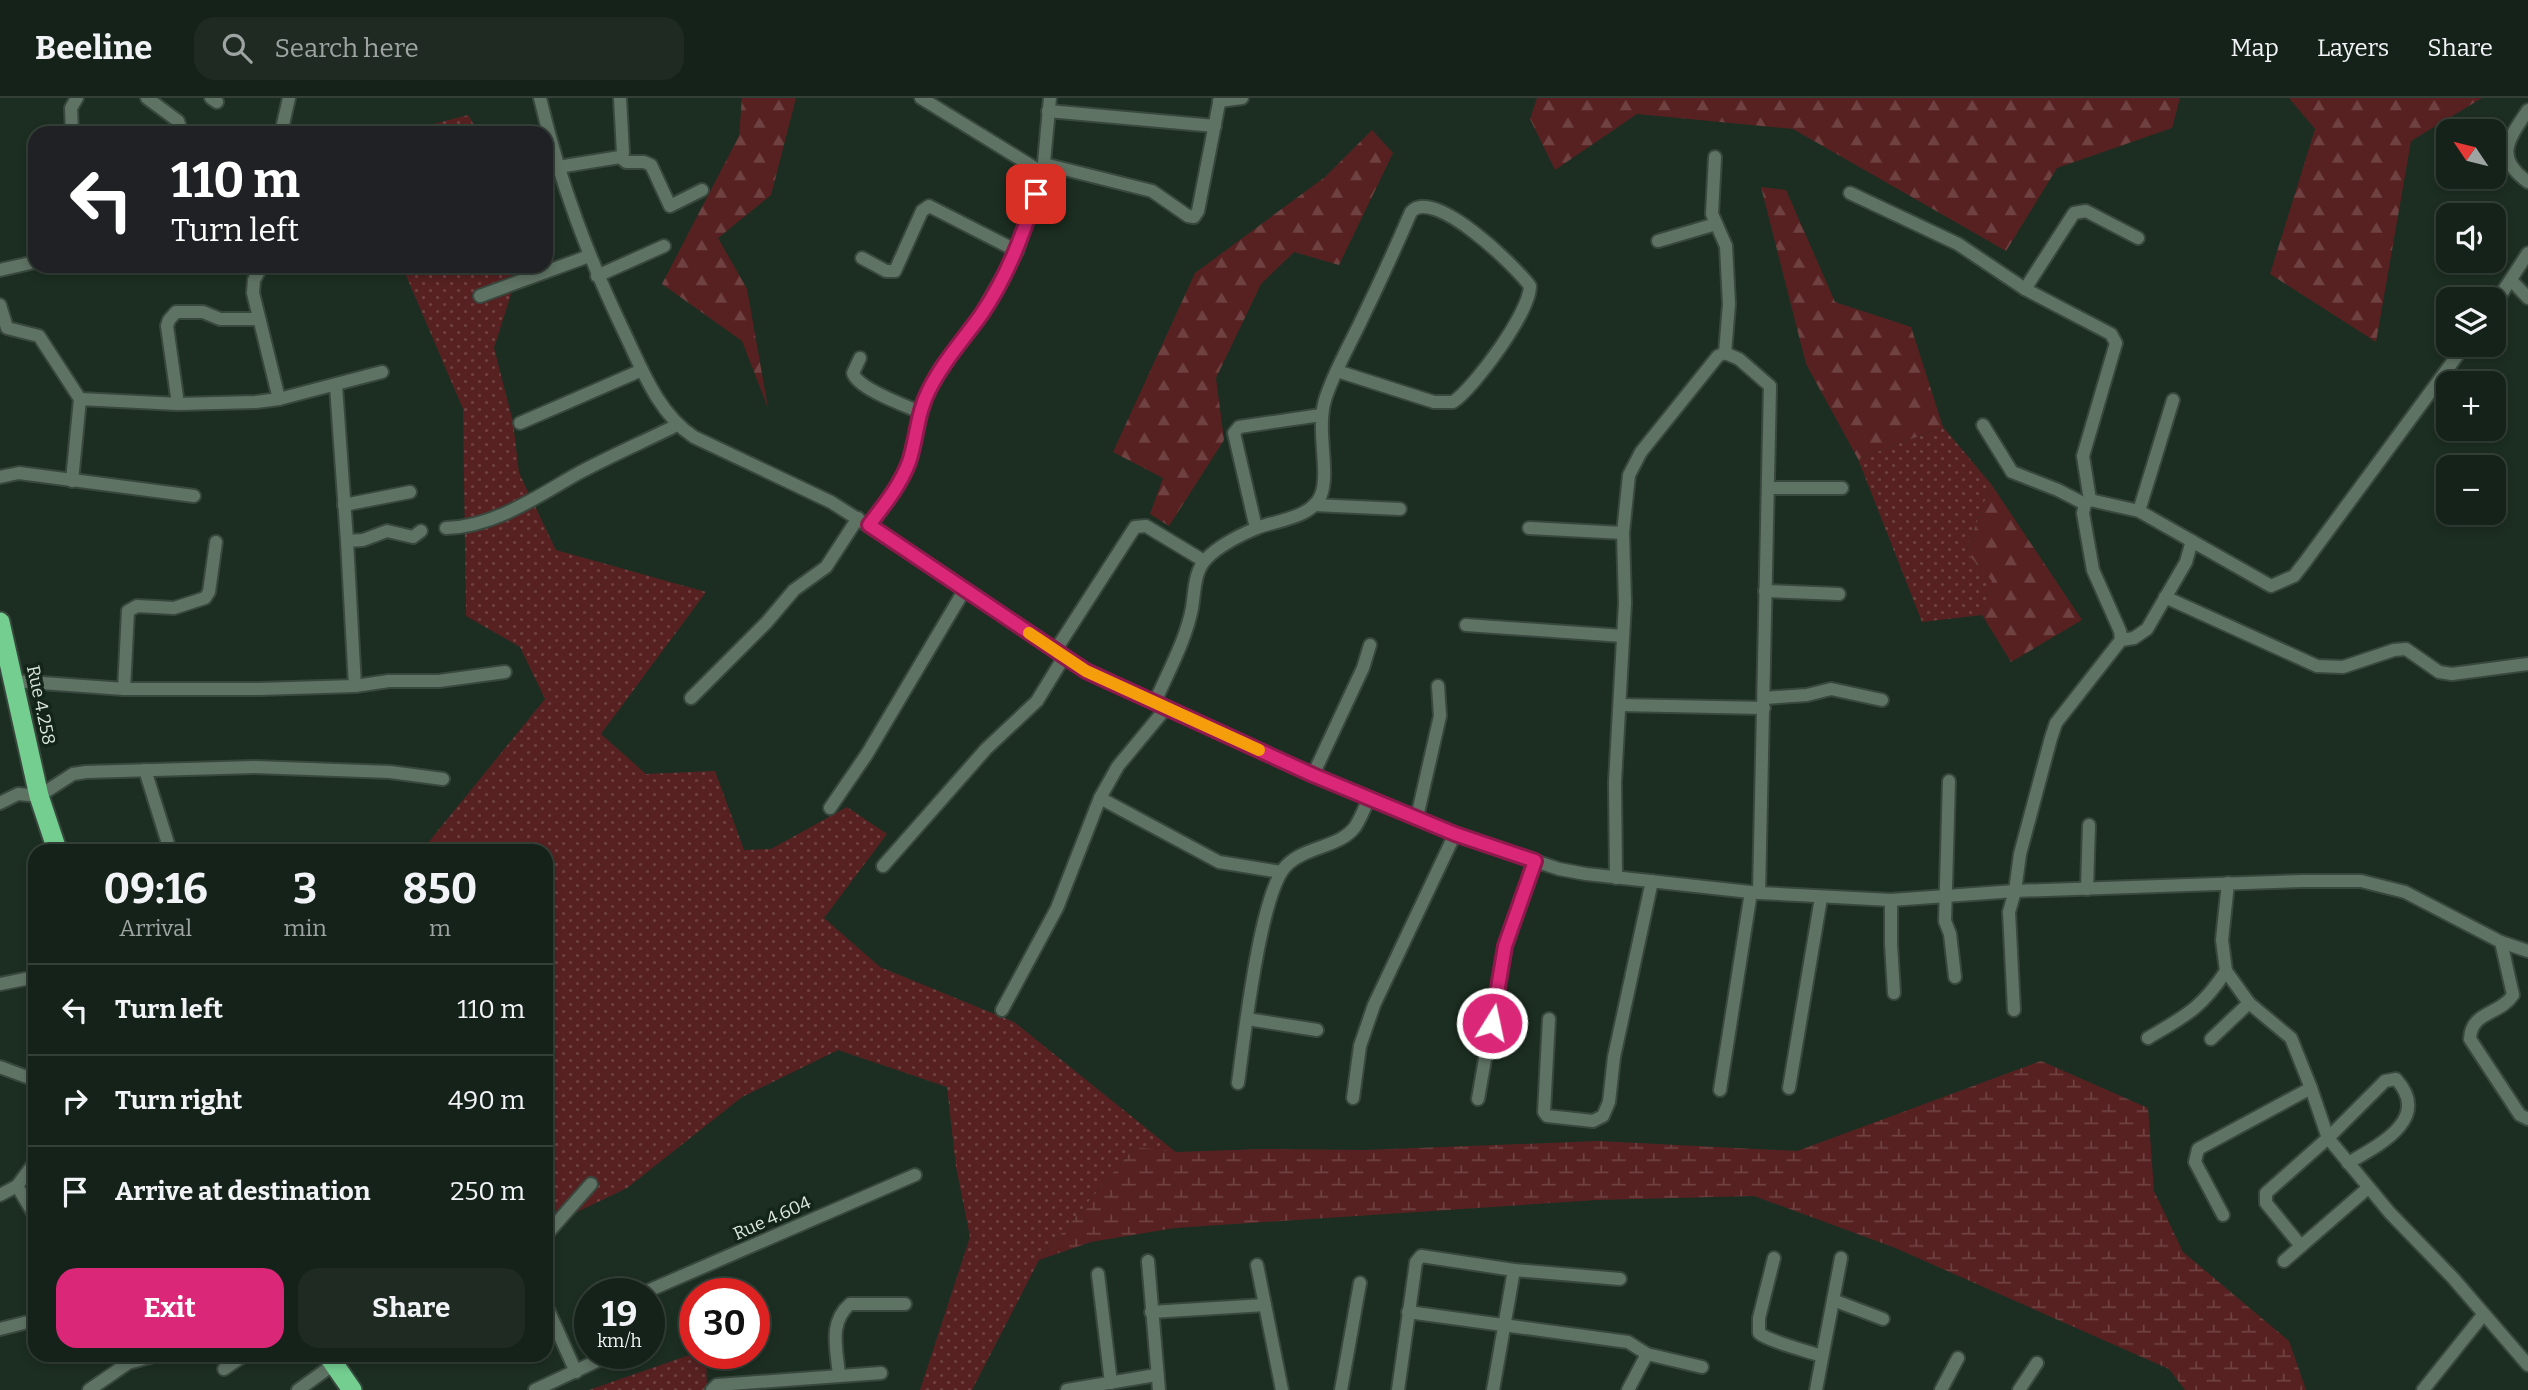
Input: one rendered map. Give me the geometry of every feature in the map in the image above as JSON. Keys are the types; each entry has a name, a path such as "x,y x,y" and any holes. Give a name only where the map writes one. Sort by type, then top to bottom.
{"highway":[{"name":"Rue 4.258","path":"0,622 39,796 55,844"},
{"path":"333,1362 352,1390"}],"street":[{"path":"72,126 71,108 77,98"},
{"path":"147,98 178,121 180,126"},
{"path":"283,126 289,98"},
{"path":"540,98 547,126"},
{"path":"558,167 620,156 624,151 620,98"},
{"path":"921,98 1043,168 1152,191 1188,216 1194,217 1198,211 1220,99 1242,98"},
{"path":"691,698 766,623 794,590 823,570 902,479 910,459 920,412 941,367 980,317 1017,250 1043,168 1049,104 1215,126"},
{"path":"2528,110 2512,134 2508,145 2508,160 2514,172 2528,182"},
{"path":"553,148 597,276 642,370 666,412 677,425 694,437 804,488 863,522 1086,671 1313,775 1455,834 1535,861 1586,874 1821,898 1891,900 2015,891 2340,880 2382,884 2427,902 2501,942 2528,951"},
{"path":"620,156 626,162 644,162 651,165 670,206 702,190"},
{"path":"1715,157 1712,214 1726,246 1729,304 1725,353"},
{"path":"1850,193 1958,244 2025,289 2111,334 2116,343 2083,456 2087,502 2083,513 2093,570 2120,631 2121,640"},
{"path":"863,258 886,271 895,271 922,211 929,206 1017,250"},
{"path":"1002,1010 1057,908 1100,798 1118,765 1161,704 1185,631 1195,583 1204,561 1236,538 1256,528 1307,511 1321,495 1321,415 1326,396 1411,212 1417,206 1434,208 1464,224 1530,286 1528,298 1506,339 1475,383 1453,402 1434,402 1338,371"},
{"path":"2025,289 2074,213 2086,211 2138,238"},
{"path":"1658,241 1716,224"},
{"path":"597,276 664,246"},
{"path":"2506,289 2528,253"},
{"path":"553,269 589,256"},
{"path":"0,270 28,264"},
{"path":"258,273 254,280 253,293 279,399"},
{"path":"480,296 543,273"},
{"path":"2512,281 2528,298"},
{"path":"0,305 7,328 39,336 80,399 72,481"},
{"path":"178,404 167,326 172,314 203,312 220,319 258,319"},
{"path":"1616,877 1615,782 1627,486 1634,464 1718,356 1725,353 1739,359 1770,386 1764,703 1755,893 1720,1090"},
{"path":"1983,425 2012,472 2087,502 2139,511 2271,586 2294,576 2456,357"},
{"path":"860,358 853,373 855,379 920,412"},
{"path":"520,423 642,370"},
{"path":"80,399 178,404 279,399 382,372"},
{"path":"336,386 348,541 355,686"},
{"path":"2139,511 2173,400"},
{"path":"1256,528 1234,433 1238,427 1321,415"},
{"path":"446,528 471,525 525,504 576,475 677,425"},
{"path":"0,477 19,473 194,496"},
{"path":"1768,488 1842,488"},
{"path":"344,505 410,492"},
{"path":"1314,505 1400,509"},
{"path":"883,866 986,749 1037,701 1060,654 1135,527 1146,526 1204,561"},
{"path":"1529,528 1623,533"},
{"path":"348,541 363,540 387,531 413,537 421,531"},
{"path":"2014,1010 2009,912 2020,854 2056,723 2121,640 2134,638 2147,629 2186,562 2192,541"},
{"path":"124,689 128,611 137,606 174,608 208,596 216,542"},
{"path":"830,808 867,754 965,589"},
{"path":"1765,591 1839,594"},
{"path":"2165,597 2317,666 2343,667 2394,650 2406,649 2439,672 2452,674 2528,664"},
{"path":"1466,625 1623,636"},
{"path":"1313,775 1363,668 1370,645"},
{"path":"15,681 124,689 259,690 355,686 389,681 439,681 505,672"},
{"path":"1417,817 1440,716 1438,686"},
{"path":"1620,705 1764,703 1831,689 1882,700"},
{"path":"0,803 18,794 39,796 73,774 145,770 255,767 390,772 443,779"},
{"path":"145,770 168,844"},
{"path":"1948,781 1945,921 1950,934 1955,977"},
{"path":"1100,798 1219,862 1281,872"},
{"path":"1238,1083 1269,903 1281,872 1301,854 1338,840 1353,830 1369,798"},
{"path":"2087,889 2089,825"},
{"path":"1353,1098 1360,1046 1374,1005 1455,834"},
{"path":"1478,1099 1505,946 1535,861"},
{"path":"1549,1019 1544,1112 1547,1116 1598,1120 1608,1110 1614,1057 1652,881"},
{"path":"2228,883 2222,940 2226,971 2249,1003 2291,1038 2328,1138 2368,1188 2453,1278 2528,1365"},
{"path":"1789,1088 1821,898"},
{"path":"1891,900 1894,993"},
{"path":"2501,942 2513,995 2507,1004 2477,1020 2471,1028 2470,1039 2520,1115 2528,1119"},
{"path":"2148,1038 2196,1010 2226,971"},
{"path":"0,984 28,978"},
{"path":"2211,1039 2249,1003"},
{"path":"1247,1019 1317,1030"},
{"path":"0,1067 28,1077"},
{"path":"2301,1245 2266,1203 2266,1193 2328,1138 2385,1081 2396,1079 2408,1098 2406,1118 2378,1146 2348,1163"},
{"path":"2223,1215 2195,1162 2198,1149 2311,1088"},
{"path":"0,1195 17,1185 28,1172"},
{"name":"Rue 4.604","path":"665,1283 915,1175"},
{"path":"553,1228 591,1184"},
{"path":"17,1185 28,1204"},
{"path":"2284,1261 2368,1188"},
{"path":"1398,1390 1416,1262 1421,1256 1514,1270 1620,1279"},
{"path":"1774,1258 1759,1318 1759,1333 1766,1339 1822,1356"},
{"path":"1816,1390 1841,1258"},
{"path":"1148,1261 1159,1390"},
{"path":"1257,1265 1282,1390"},
{"path":"1493,1390 1514,1270"},
{"path":"1098,1275 1111,1383"},
{"path":"1341,1390 1360,1283"},
{"path":"1833,1300 1883,1319"},
{"path":"839,1376 836,1322 840,1312 850,1304 905,1304"},
{"path":"1151,1312 1265,1305"},
{"path":"1408,1312 1628,1342 1647,1354 1702,1367"},
{"path":"2423,1390 2483,1315"},
{"path":"553,1321 576,1372"},
{"path":"0,1329 28,1322"},
{"path":"1628,1390 1647,1354"},
{"path":"1941,1390 1958,1358"},
{"path":"89,1390 122,1362"},
{"path":"224,1369 234,1362"},
{"path":"298,1390 328,1362"},
{"path":"2019,1390 2037,1363"},
{"path":"535,1390 582,1369"},
{"path":"712,1390 717,1385 881,1373"},
{"path":"1068,1390 1156,1375"}],"green space":[{"path":"742,98 796,98 771,195 718,238 747,289 768,408 742,341 662,284 739,136"},
{"path":"1537,98 2180,98 2172,128 2057,168 2006,251 1793,129 1637,114 1555,170 1530,119"},
{"path":"2289,98 2482,98 2447,119 2436,119 2436,126 2411,141 2376,342 2270,274 2315,129"},
{"path":"468,115 475,126 426,126"},
{"path":"1372,130 1393,153 1339,265 1294,252 1261,284 1216,378 1224,440 1169,526 1150,514 1163,478 1113,452 1195,273 1325,177"},
{"path":"1761,187 1786,190 1835,302 1911,327 1943,427 1858,459 1806,364"},
{"path":"405,273 518,273 494,348 513,422 519,473 556,550 706,592 601,734 646,774 715,771 744,850 771,849 847,807 887,834 824,918 880,967 1014,1022 1177,1153 1135,1147 1039,1260 972,1390 920,1390 970,1237 956,1167 947,1087 838,1050 742,1097 627,1188 553,1227 553,844 427,844 545,699 520,647 466,616 463,409"},
{"path":"1943,427 1991,484 1966,552 1993,581 1982,615 1922,622 1858,459"},
{"path":"1991,484 2082,620 2011,662 1982,615 1992,581 1966,552"},
{"path":"2041,1061 2148,1108 2154,1191 2183,1252 2289,1341 2306,1390 2185,1390 2169,1369 1893,1247 1754,1196 1597,1200 1175,1228 1091,1242 1039,1260 1135,1147 1177,1152 1365,1150 1599,1141 1797,1151"},
{"path":"679,1359 679,1369 706,1369 707,1390 589,1390 649,1369 665,1369 665,1363"}],"slow traffic":[{"path":"1029,633 1086,671 1259,750"}],"route":[{"path":"1036,194 1011,264 980,317 941,367 922,404 910,459 902,479 869,525 1086,671 1313,775 1455,834 1535,861 1505,946 1492,1023"}]}
